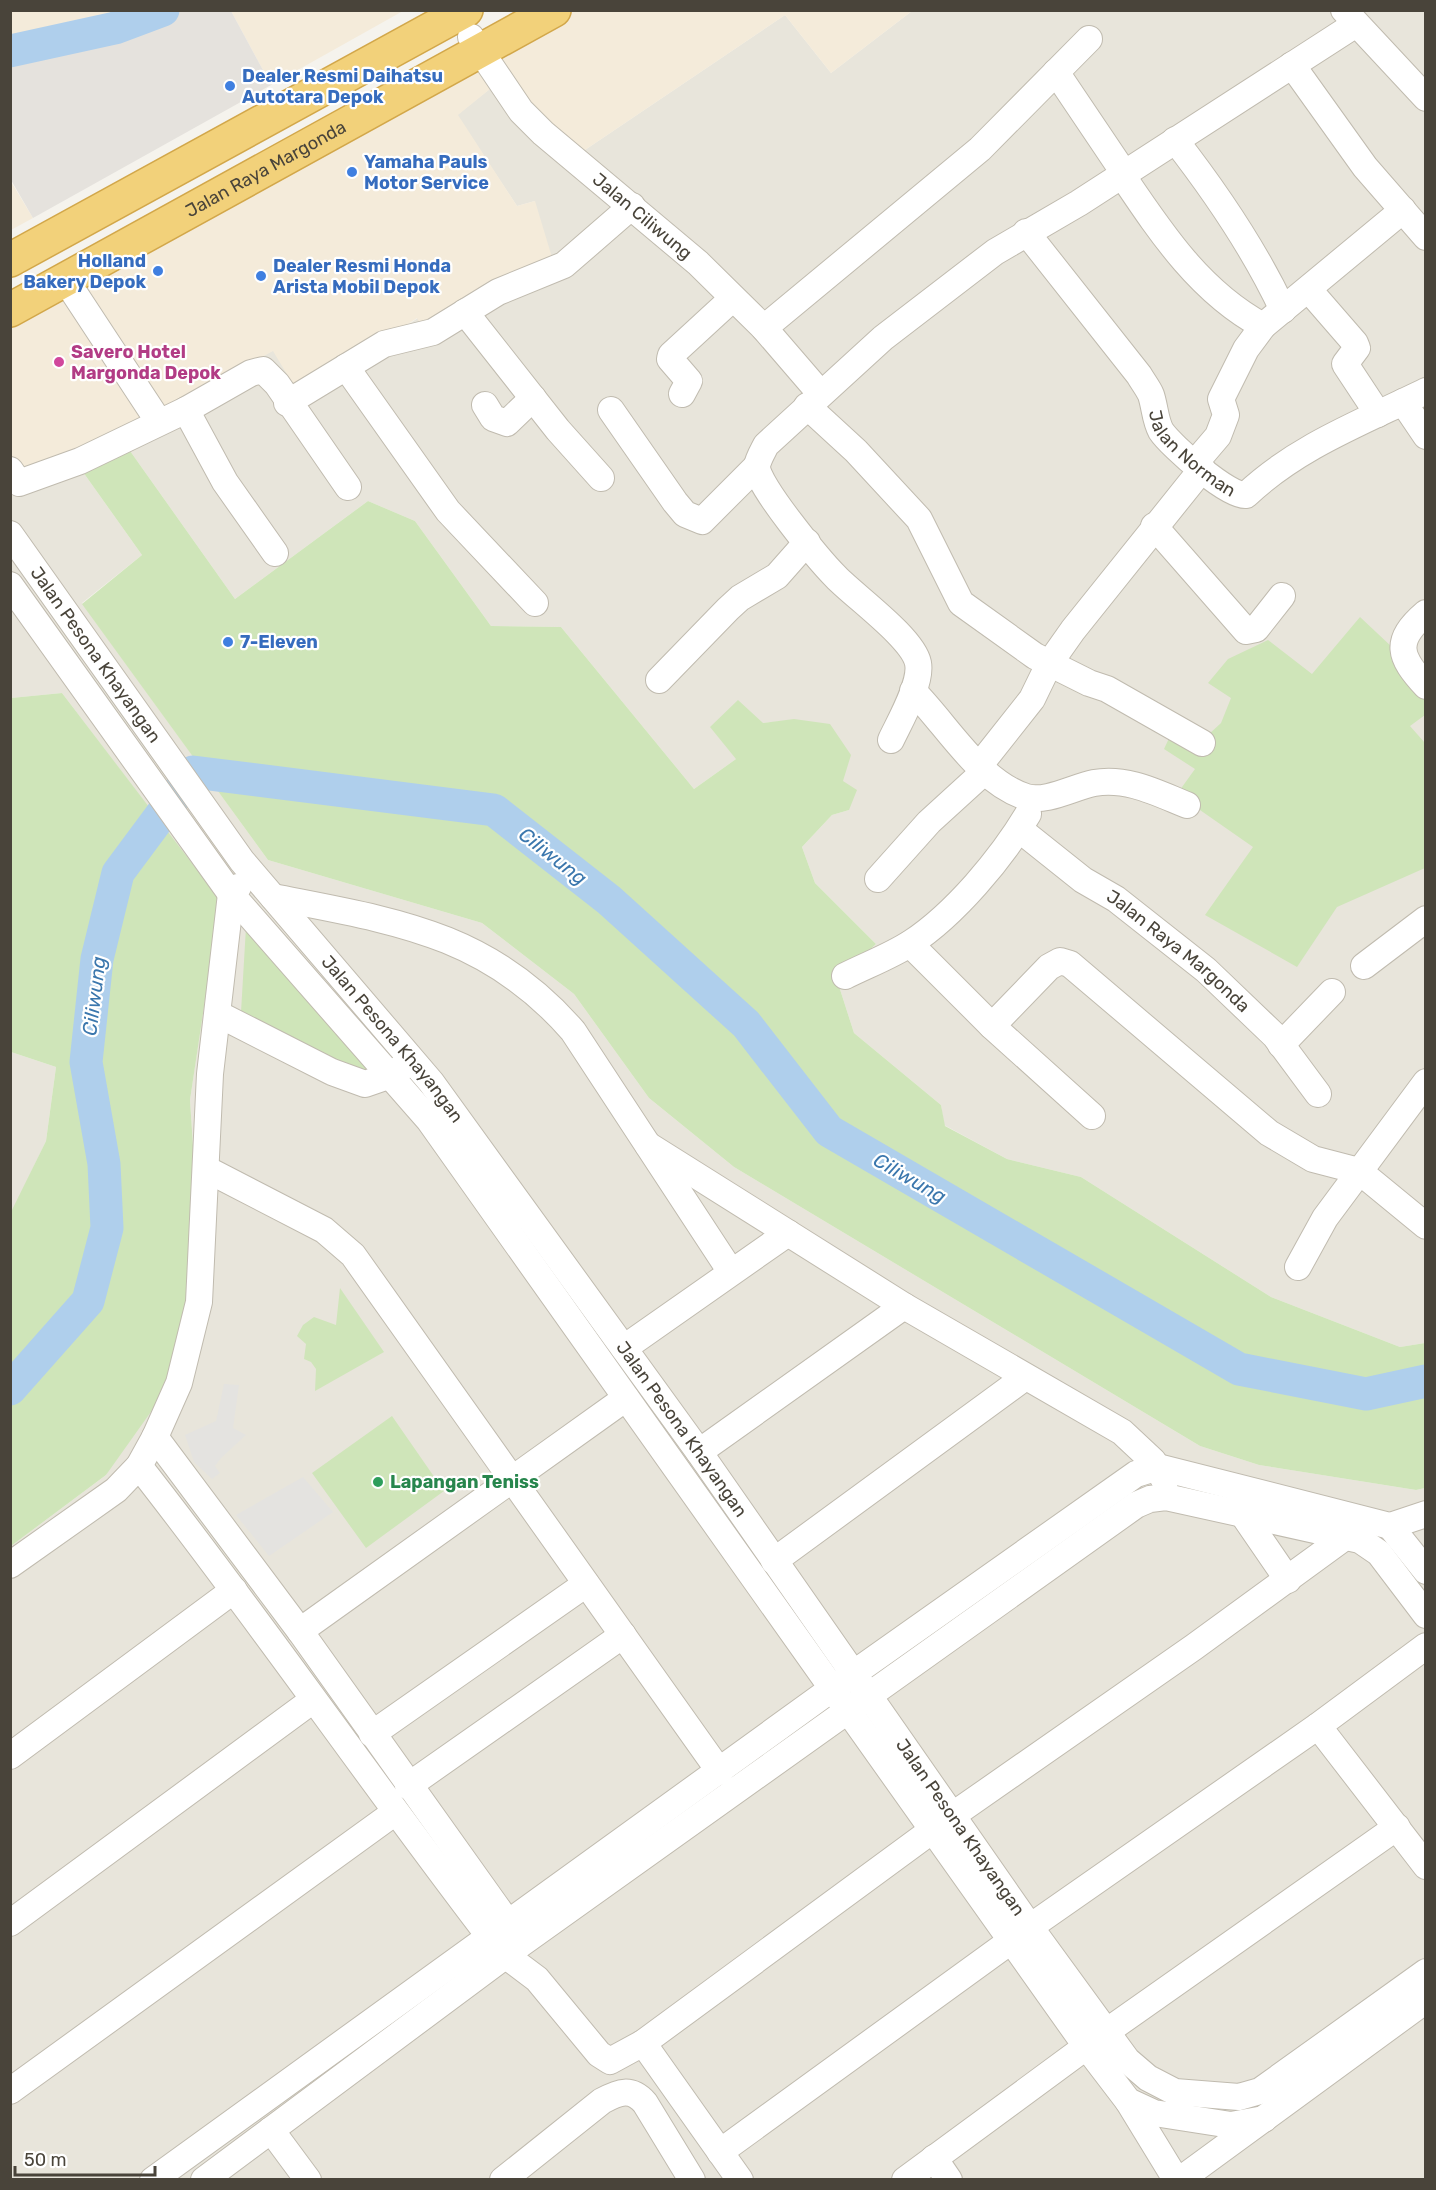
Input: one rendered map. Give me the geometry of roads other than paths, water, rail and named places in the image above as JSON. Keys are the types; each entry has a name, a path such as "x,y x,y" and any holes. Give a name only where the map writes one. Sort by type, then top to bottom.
{"highway":[{"path":"10,237 421,10"},
{"name":"Jalan Raya Margonda","path":"10,260 516,10"},
{"name":"Jalan Raya Margonda","path":"10,291 472,33 554,10"},
{"name":"Jalan Raya Margonda","path":"10,310 472,33"}],"street":[{"path":"611,410 668,492 692,518 702,521 757,466 766,445 883,338 995,252 1123,174 1292,65 1350,17 1425,98"},
{"name":"Jalan Ciliwung","path":"472,33 521,111 543,133 632,206 764,328 814,400 856,451 919,519 961,603 1024,649 1049,664 1107,689 1202,743"},
{"path":"764,328 980,149 1089,39"},
{"path":"1292,65 1365,167 1425,237"},
{"path":"1056,72 1123,174 1191,269 1231,306 1263,326"},
{"path":"1175,140 1223,203 1266,274 1283,310"},
{"path":"288,403 394,340 433,332 498,292 564,265 632,206"},
{"path":"878,879 929,822 982,769 1032,699 1049,664 1198,466 1218,436 1226,415 1221,399 1246,349 1263,326 1403,210"},
{"name":"Jalan Norman","path":"1026,232 1139,375 1150,392 1156,422 1162,433 1229,491 1241,496 1246,495 1273,471 1306,449 1414,396"},
{"path":"65,279 159,422"},
{"path":"1309,290 1355,343 1357,348 1345,362 1346,367 1378,414"},
{"path":"682,394 689,381 670,356 733,298"},
{"path":"465,312 533,399 601,478"},
{"path":"346,367 448,512 535,603"},
{"path":"10,470 19,483 80,461 186,410 260,369 269,375 348,487"},
{"path":"1414,396 1425,436"},
{"path":"485,405 493,418 507,423 533,399"},
{"path":"186,410 225,482 275,553"},
{"path":"757,466 762,484 835,577 866,603 912,651 918,663 913,691 891,740"},
{"path":"1154,526 1246,630 1256,628 1282,596"},
{"name":"Jalan Pesona Khayangan","path":"10,534 247,868 413,1059 624,1348 774,1561 843,1681"},
{"path":"659,680 728,609 740,598 777,576 807,542"},
{"name":"Jalan Pesona Khayangan","path":"10,585 225,885 429,1120 694,1492 843,1681 1096,2039 1128,2101 1154,2114 1182,2120 1231,2125 1264,2119 1425,2000"},
{"path":"1425,613 1408,630 1402,649 1406,662 1425,686"},
{"path":"913,691 982,769 1018,793 1032,798 1109,782 1134,785 1187,805"},
{"path":"845,976 910,944 970,890 1019,829 1038,797"},
{"name":"Jalan Raya Margonda","path":"1019,829 1083,880 1116,899 1206,970 1281,1045 1318,1094"},
{"path":"10,1566 116,1490 139,1466 155,1437 179,1383 199,1302 210,1074 218,1014 225,885 247,868"},
{"path":"273,897 420,929 477,953 518,978 548,1002 573,1031 731,1272"},
{"path":"1364,966 1425,919"},
{"path":"910,944 992,1026 1092,1116"},
{"path":"992,1026 1048,967 1060,961 1070,964 1269,1133 1313,1159 1359,1171 1425,1226"},
{"path":"1281,1045 1332,992"},
{"path":"218,1014 359,1083 373,1083 391,1075 413,1059"},
{"path":"1298,1267 1325,1218 1425,1082"},
{"path":"648,1145 904,1306 1024,1378 1122,1432 1144,1450 1158,1467 1176,1499"},
{"path":"206,1169 324,1230 353,1255 720,1772"},
{"path":"624,1348 788,1233"},
{"path":"699,1452 904,1306"},
{"path":"774,1561 1024,1378"},
{"path":"300,1631 626,1398"},
{"path":"155,1437 300,1631 408,1786 507,1940"},
{"path":"139,1466 234,1590 394,1813 507,1940 606,2060 615,2060 643,2043 944,1822 1288,1580 1345,1537"},
{"path":"204,2180 271,2130 720,1772 843,1681 1136,1474 1158,1467 1390,1526 1425,1514"},
{"path":"694,1492 715,1476"},
{"path":"153,2180 859,1703 1136,1505 1159,1497 1176,1499 1345,1537 1373,1547 1421,1600"},
{"path":"1244,1516 1288,1580"},
{"path":"1390,1526 1425,1571"},
{"path":"372,1734 586,1584"},
{"path":"10,1756 234,1590"},
{"path":"408,1786 623,1635"},
{"path":"720,2152 1021,1934 1318,1726 1425,1646"},
{"path":"10,1923 313,1700"},
{"path":"1318,1726 1425,1866"},
{"path":"10,2091 394,1813"},
{"path":"905,2180 1096,2039 1396,1827"},
{"name":"Jalan Pesona Khayangan","path":"1096,2039 1127,2060 1148,2078 1175,2092 1239,2097 1260,2091 1425,1971"},
{"path":"643,2043 740,2180"},
{"path":"503,2180 603,2101 626,2091 640,2096 692,2180"},
{"path":"1128,2101 1172,2173 1178,2178 1198,2175 1264,2119"},
{"path":"271,2130 308,2180"},
{"path":"934,2158 949,2180"}],"waterway":[{"path":"10,51 115,28 163,10"},
{"name":"Ciliwung","path":"10,1389 88,1301 107,1228 104,1164 86,1062 97,959 118,873 193,772 494,810 609,900 746,1024 829,1131 1239,1369 1366,1394 1426,1381"}],"place":[{"name":"Dealer Resmi Daihatsu Autotara Depok","path":"230,86"},
{"name":"Yamaha Pauls Motor Service","path":"352,172"},
{"name":"Holland Bakery Depok","path":"158,271"},
{"name":"Dealer Resmi Honda Arista Mobil Depok","path":"261,276"},
{"name":"Savero Hotel Margonda Depok","path":"59,362"},
{"name":"7-Eleven","path":"228,642"},
{"name":"Lapangan Teniss","path":"378,1482"}]}
